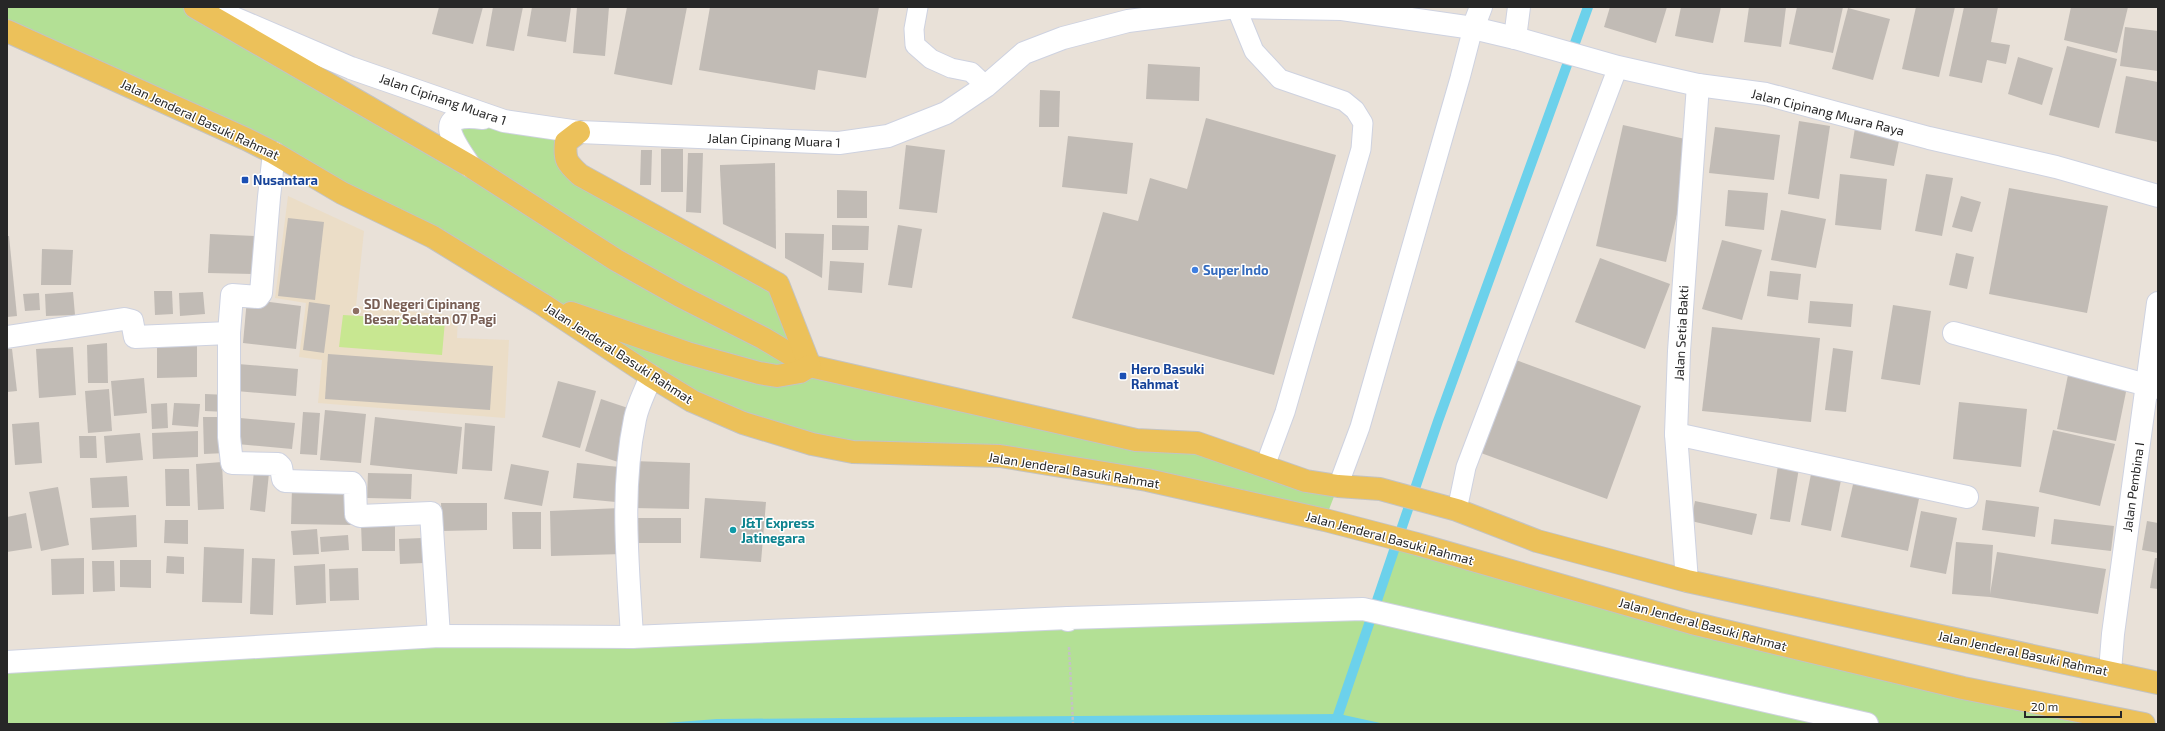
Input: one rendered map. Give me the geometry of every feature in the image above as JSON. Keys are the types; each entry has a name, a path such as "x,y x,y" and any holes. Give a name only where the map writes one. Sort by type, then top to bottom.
{"main road":[{"name":"Jalan Jenderal Basuki Rahmat","path":"195,7 470,166 616,260 680,296 764,338 810,366 1136,440 1197,443 1306,481 1380,490 1424,501 1458,510 1537,541 1687,580 2110,671 2158,683"},
{"name":"Jalan Jenderal Basuki Rahmat","path":"12,36 274,153 342,193 433,237 542,304 651,376 692,401 743,423 812,444 853,452 1000,456 1147,480 1364,530 1692,623 1964,688 2144,724"},
{"path":"542,304 687,352 759,373 777,376 800,372 810,366 778,284 580,175 566,163 565,153 566,142 579,132"}],"street":[{"name":"Jalan Cipinang Muara 1","path":"209,7 351,68 504,121 579,132 839,143 888,136 946,113 986,86 1024,53 1062,38 1128,21 1236,7 1342,9 1473,28"},
{"path":"1473,28 1481,7"},
{"path":"1515,38 1519,7"},
{"name":"Jalan Cipinang Muara Raya","path":"1473,28 1515,38 1618,67 1698,85 1766,94 1921,136 2056,167 2158,196"},
{"name":"Jalan Setia Bakti","path":"1687,580 1676,434 1679,351 1698,85"},
{"path":"470,166 450,134 452,122 465,116 504,121"},
{"path":"274,153 268,198 261,293 258,297 232,295 229,333 229,437 232,463 278,464 285,481 352,483 355,487 356,514 360,516 431,513 439,636"},
{"name":"Jalan Pembina I","path":"2110,671 2113,634 2152,387 2158,303"},
{"path":"7,337 124,319 132,321 135,337 229,333"},
{"path":"1954,333 2152,387"},
{"path":"632,637 625,501 629,456 635,417 651,376"},
{"path":"1676,434 1967,497"},
{"path":"7,662 439,636 632,637 1068,619 1363,609 1867,724"}],"lane":[{"path":"918,7 914,29 915,45 931,59 951,68 972,72 986,86"},
{"path":"1236,7 1254,51 1280,79 1344,101 1355,110 1363,123 1361,149 1285,412 1265,466"},
{"path":"1338,486 1360,427 1473,28"},
{"path":"1458,510 1466,467 1618,67"}],"path":[{"path":"1068,619 1073,724"}],"shaded area":[{"name":"SD Negeri Cipinang Besar Selatan 07 Pagi","path":"288,196 364,231 356,306 458,316 457,338 509,340 505,418 318,403 322,360 299,357 306,303 275,298"}],"green space":[{"path":"7,7 195,7 469,165 452,122 579,132 567,163 778,284 810,366 1338,486 1325,520 1147,480 853,452 743,423 433,237 7,31"},
{"path":"343,315 445,321 442,355 339,347"},
{"path":"1398,540 2144,724 1873,724 1375,608"},
{"path":"1363,609 1867,724 7,724 7,662"}],"water":[{"path":"1339,714 1385,724 652,724 717,719"}],"building":[{"path":"439,7 483,7 473,44 432,34"},
{"path":"493,7 523,7 514,51 486,46"},
{"path":"532,7 571,7 566,42 527,36"},
{"path":"577,7 609,7 605,56 573,53"},
{"path":"627,7 687,7 672,85 614,74"},
{"path":"710,7 879,7 866,78 818,70 815,90 699,70"},
{"path":"1610,7 1667,7 1656,43 1604,27"},
{"path":"1681,7 1721,7 1713,43 1675,36"},
{"path":"1749,7 1786,7 1781,47 1744,42"},
{"path":"1797,7 1843,7 1833,53 1789,44"},
{"path":"1916,7 1955,7 1939,77 1902,69"},
{"path":"1964,7 1998,7 1991,42 2010,45 2006,64 1987,60 1982,83 1949,76"},
{"path":"2071,7 2128,7 2117,53 2064,40"},
{"path":"1848,8 1890,19 1873,80 1832,69"},
{"path":"2125,27 2158,31 2158,71 2120,66"},
{"path":"2067,46 2117,59 2099,128 2049,115"},
{"path":"2018,57 2053,68 2042,105 2008,94"},
{"path":"1148,64 1200,67 1199,101 1146,99"},
{"path":"2126,76 2158,82 2158,142 2115,133"},
{"path":"1040,90 1060,91 1059,127 1039,127"},
{"name":"Super Indo","path":"1206,118 1336,155 1274,375 1072,318 1103,212 1138,221 1150,178 1187,189"},
{"path":"1799,121 1830,126 1819,199 1788,194"},
{"path":"1623,125 1694,141 1666,262 1596,246"},
{"path":"1715,127 1780,135 1774,180 1709,173"},
{"path":"1855,128 1900,136 1894,166 1850,158"},
{"path":"1068,136 1133,143 1127,194 1062,187"},
{"path":"906,145 945,150 937,213 899,209"},
{"path":"661,149 683,149 683,192 661,192"},
{"path":"641,150 652,150 651,185 640,185"},
{"path":"688,153 703,153 701,213 686,212"},
{"path":"775,163 776,249 723,224 720,170 720,165"},
{"path":"1840,174 1887,179 1881,230 1835,225"},
{"path":"1926,174 1953,178 1942,236 1915,231"},
{"path":"2009,188 2108,206 2087,313 1989,294"},
{"path":"837,190 867,191 867,218 837,218"},
{"path":"1728,190 1768,193 1764,230 1725,226"},
{"path":"1961,196 1981,202 1972,232 1952,227"},
{"path":"1781,210 1826,219 1816,268 1771,260"},
{"path":"288,218 324,222 315,300 278,296"},
{"path":"832,225 869,226 868,250 832,250"},
{"path":"898,225 922,229 912,288 888,285"},
{"path":"785,233 824,234 822,278 785,258"},
{"path":"210,234 255,236 253,274 208,273"},
{"path":"7,236 9,236 17,316 7,317"},
{"path":"1722,240 1762,250 1742,320 1702,309"},
{"path":"42,249 73,250 71,285 41,285"},
{"path":"1956,253 1974,257 1967,289 1949,285"},
{"path":"1600,258 1670,284 1645,349 1575,322"},
{"path":"830,261 864,263 862,293 828,290"},
{"path":"1770,271 1801,274 1798,300 1767,296"},
{"path":"154,291 172,291 173,314 155,315"},
{"path":"73,292 75,315 46,316 45,294"},
{"path":"203,292 205,314 180,316 179,293"},
{"path":"39,293 40,310 25,311 23,294"},
{"path":"247,299 301,306 296,349 243,343"},
{"path":"1810,301 1853,304 1851,327 1808,323"},
{"path":"309,302 330,305 324,353 303,350"},
{"path":"1893,305 1931,311 1920,385 1881,379"},
{"path":"1712,327 1820,338 1811,422 1702,411"},
{"path":"107,343 108,383 88,383 87,345"},
{"path":"197,344 197,377 157,378 157,345"},
{"path":"73,347 76,395 39,398 36,349"},
{"path":"1833,348 1853,351 1846,412 1825,410"},
{"path":"7,349 12,349 17,391 7,392"},
{"path":"328,354 493,366 490,410 325,399"},
{"path":"1516,360 1641,406 1607,499 1481,453"},
{"path":"238,364 298,369 296,396 236,391"},
{"path":"2068,375 2127,387 2116,441 2057,429"},
{"path":"144,378 147,413 114,416 111,381"},
{"path":"558,381 596,391 580,448 542,437"},
{"path":"109,389 112,431 88,433 85,391"},
{"path":"205,394 228,395 227,412 205,411"},
{"path":"601,399 634,410 618,462 585,451"},
{"path":"1959,402 2027,409 2021,467 1953,459"},
{"path":"167,403 168,428 152,429 151,404"},
{"path":"174,403 200,404 198,427 172,425"},
{"path":"325,410 366,414 361,463 320,460"},
{"path":"303,412 320,413 317,455 300,454"},
{"path":"203,417 226,417 226,453 204,454"},
{"path":"375,417 462,427 457,474 370,465"},
{"path":"240,418 295,423 292,449 237,444"},
{"path":"39,422 42,463 15,465 12,424"},
{"path":"465,423 495,426 492,471 462,469"},
{"path":"2053,430 2115,444 2100,506 2039,492"},
{"path":"198,431 198,457 153,459 152,433"},
{"path":"140,433 143,460 106,463 104,436"},
{"path":"79,436 96,436 97,458 80,458"},
{"path":"633,461 690,463 689,509 632,508"},
{"path":"222,462 224,509 198,510 196,464"},
{"path":"577,463 620,467 616,502 573,498"},
{"path":"511,464 549,471 542,506 504,499"},
{"path":"1778,465 1799,468 1790,522 1770,519"},
{"path":"165,469 189,469 190,506 166,506"},
{"path":"1812,469 1842,475 1831,531 1801,525"},
{"path":"254,471 269,473 265,512 250,510"},
{"path":"368,473 412,474 411,499 367,498"},
{"path":"127,476 129,507 92,508 90,478"},
{"path":"1854,480 1920,494 1908,551 1841,537"},
{"path":"58,487 69,545 41,551 29,492"},
{"path":"292,488 352,489 351,525 291,524"},
{"name":"J&T Express Jatinegara","path":"705,498 766,502 761,562 700,558"},
{"path":"1986,500 2039,507 2035,537 1982,530"},
{"path":"1695,501 1757,514 1752,535 1691,521"},
{"path":"441,503 487,503 487,530 442,531"},
{"path":"621,508 623,554 551,556 550,511"},
{"path":"1921,511 1957,518 1946,574 1910,567"},
{"path":"512,512 541,512 541,549 513,549"},
{"path":"26,513 32,548 7,552 7,517"},
{"path":"136,515 137,547 92,550 90,518"},
{"path":"636,518 681,518 681,543 637,543"},
{"path":"2054,519 2114,526 2111,551 2051,544"},
{"path":"165,520 188,520 188,544 164,543"},
{"path":"2147,521 2158,523 2158,553 2142,550"},
{"path":"395,522 395,551 362,551 361,523"},
{"path":"317,529 319,554 293,555 291,531"},
{"path":"348,535 349,550 321,552 320,537"},
{"path":"422,538 424,563 400,564 399,539"},
{"path":"1956,542 1993,545 1990,594 1997,552 2106,569 2098,614 1990,597 1952,594"},
{"path":"204,547 244,549 242,603 202,602"},
{"path":"167,556 184,557 184,574 166,573"},
{"path":"84,558 84,594 52,595 51,559"},
{"path":"252,558 275,559 273,615 250,614"},
{"path":"2155,558 2158,558 2158,589 2150,588"},
{"path":"120,560 151,560 151,588 120,587"},
{"path":"92,561 114,561 115,591 93,592"},
{"path":"325,564 326,603 296,605 294,566"},
{"path":"358,568 359,600 330,601 329,569"}],"waterway":[{"path":"1335,724 1438,421 1588,7"}],"place":[{"name":"Nusantara","path":"245,180"},
{"name":"Super Indo","path":"1195,270"},
{"name":"SD Negeri Cipinang Besar Selatan 07 Pagi","path":"356,311"},
{"name":"Hero Basuki Rahmat","path":"1123,376"},
{"name":"J&T Express Jatinegara","path":"733,530"}]}
